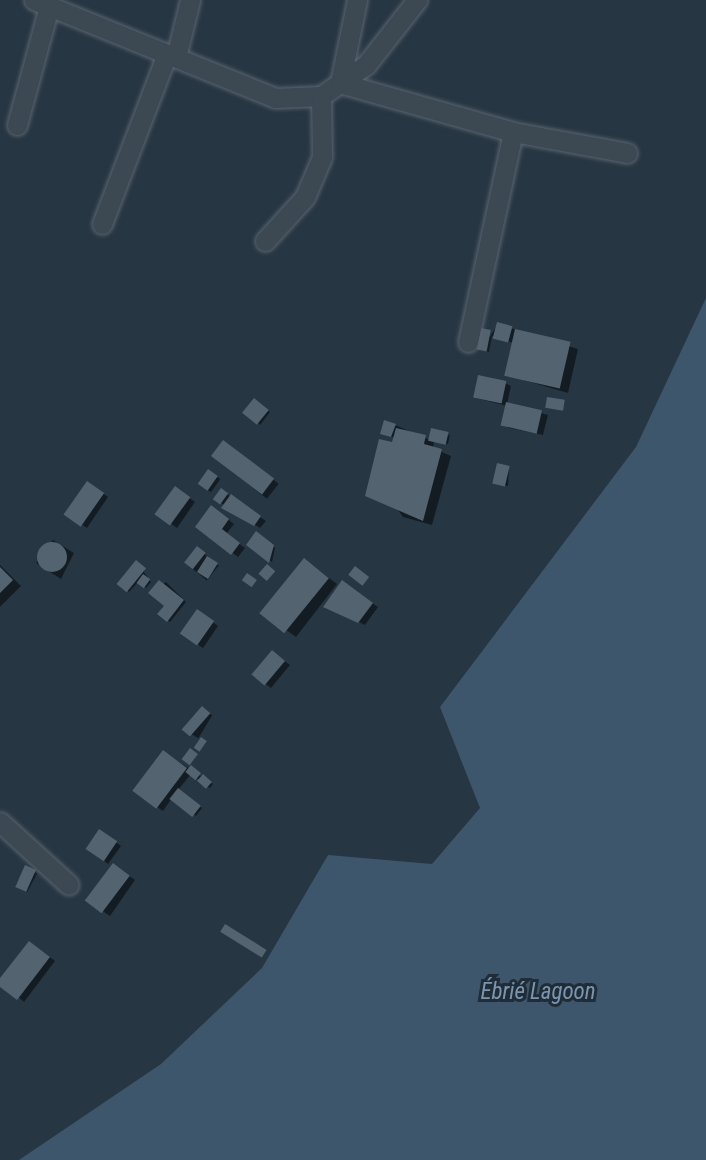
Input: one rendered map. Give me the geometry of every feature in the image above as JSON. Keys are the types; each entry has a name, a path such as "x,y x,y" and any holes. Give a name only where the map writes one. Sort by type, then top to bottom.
{"street":[{"path":"102,224 172,55 190,0"},
{"path":"341,83 357,0"},
{"path":"17,125 41,3 275,98 321,96 341,83 366,65 417,0"},
{"path":"341,83 513,132 627,153"},
{"path":"265,241 305,197 321,157 321,96"},
{"path":"468,342 513,132"},
{"path":"0,822 69,885"}],"water":[{"name":"Ébrié Lagoon","path":"706,298 706,1160 19,1160 161,1064 262,968 328,855 432,864 480,808 440,707 636,447"}],"building":[{"path":"497,322 512,326 508,343 493,338"},
{"path":"481,328 491,330 487,352 477,350"},
{"path":"515,329 571,342 560,389 504,376"},
{"path":"478,375 506,381 502,404 473,397"},
{"path":"547,397 565,400 563,411 545,408"},
{"path":"254,398 269,410 257,425 242,413"},
{"path":"506,402 542,410 537,434 501,425"},
{"path":"384,420 396,424 391,437 380,434"},
{"path":"396,428 426,435 424,444 442,449 423,521 365,496 379,439 392,442"},
{"path":"431,428 449,432 446,445 428,441"},
{"path":"223,440 274,479 262,494 211,456"},
{"path":"497,463 510,466 505,486 492,483"},
{"path":"208,469 218,476 208,491 198,484"},
{"path":"87,481 104,493 81,527 63,515"},
{"path":"175,486 190,497 170,525 154,514"},
{"path":"221,488 228,493 220,505 213,499"},
{"path":"231,494 261,516 254,526 221,508"},
{"path":"211,505 229,519 222,529 240,543 231,555 195,527"},
{"path":"256,531 274,545 269,563 246,545"},
{"path":"52,542 63,546 67,557 63,568 52,572 41,568 37,557 41,546"},
{"path":"197,546 206,553 193,569 184,563"},
{"path":"207,556 218,563 208,579 197,572"},
{"path":"304,558 329,578 284,633 259,613"},
{"path":"136,560 146,568 127,592 116,584"},
{"path":"267,564 275,571 267,581 258,574"},
{"path":"355,566 369,577 362,586 348,575"},
{"path":"0,567 13,580 0,593"},
{"path":"247,573 257,580 252,587 242,580"},
{"path":"143,574 150,579 144,588 137,583"},
{"path":"159,580 184,600 167,622 157,614 164,606 148,593"},
{"path":"342,580 373,603 358,623 323,607"},
{"path":"197,609 214,621 197,646 180,634"},
{"path":"272,650 285,661 264,685 251,675"},
{"path":"202,706 210,713 190,737 182,729"},
{"path":"201,737 207,741 200,752 194,748"},
{"path":"190,748 198,754 190,765 182,759"},
{"path":"163,750 187,768 156,809 132,791"},
{"path":"191,765 201,773 195,780 185,772"},
{"path":"203,774 212,782 206,789 197,781"},
{"path":"178,788 201,806 192,817 169,799"},
{"path":"99,829 117,841 104,861 86,849"},
{"path":"113,863 130,876 101,913 85,901"},
{"path":"25,865 36,870 26,892 15,887"},
{"path":"225,924 267,950 262,958 220,932"},
{"path":"29,941 50,957 17,1000 0,987 0,978"}]}
